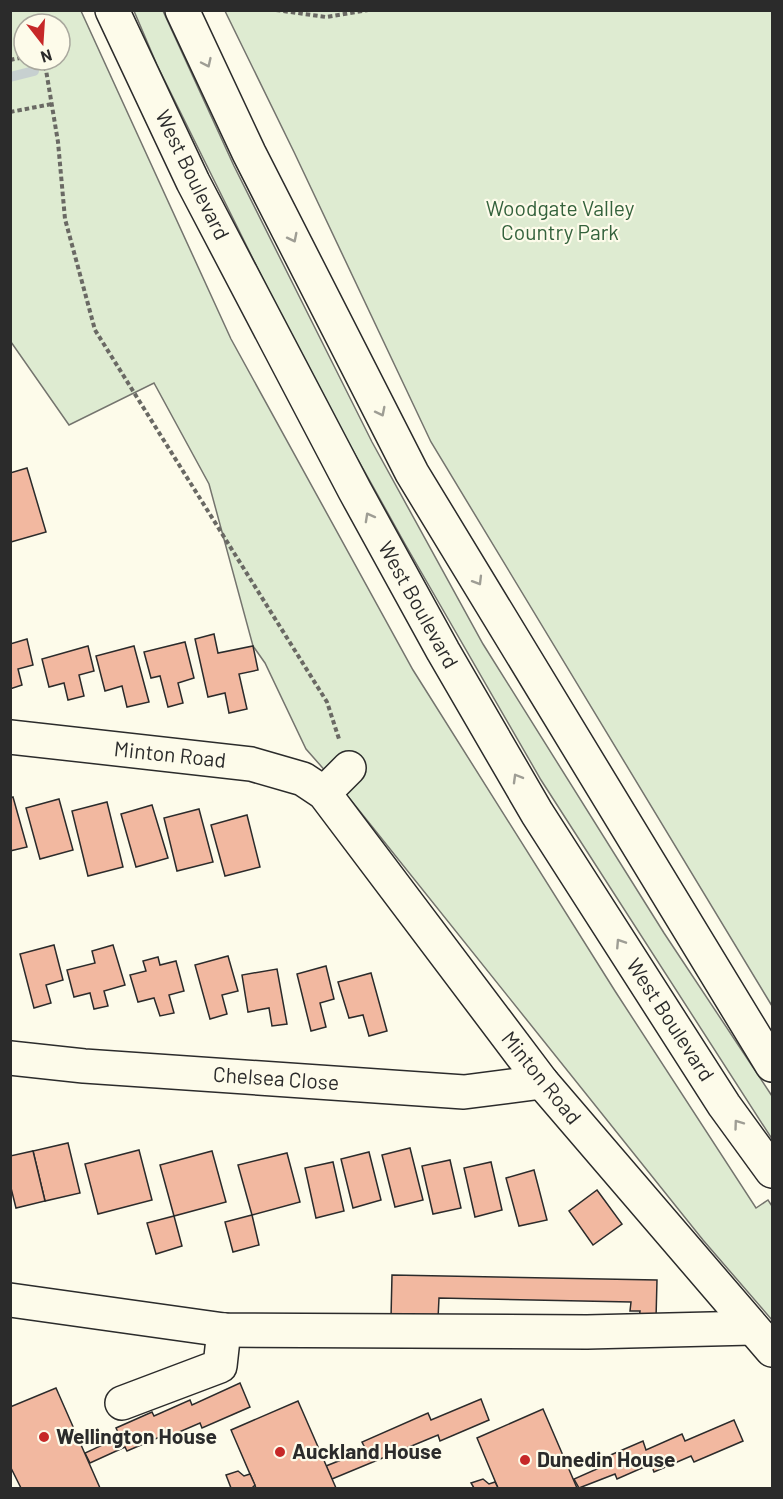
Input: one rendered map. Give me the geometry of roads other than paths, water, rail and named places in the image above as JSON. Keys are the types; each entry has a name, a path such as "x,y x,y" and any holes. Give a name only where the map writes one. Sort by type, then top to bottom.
{"main road":[{"name":"West Boulevard","path":"112,10 193,182 443,651 537,813 724,1105 772,1171"},
{"path":"182,10 249,153 412,473 772,1065"},
{"name":"Minton Road","path":"10,737 251,764 303,779 324,793 542,1082 763,1339"},
{"path":"324,793 349,768"},
{"name":"Chelsea Close","path":"10,1058 465,1092 542,1082"},
{"path":"10,1300 224,1330 575,1332 763,1339"},
{"path":"122,1403 219,1366 224,1330"}],"waterway":[{"path":"10,77 30,72"}],"place":[{"name":"Wellington House","path":"44,1437"},
{"name":"Auckland House","path":"280,1452"},
{"name":"Dunedin House","path":"525,1460"}],"park label":[{"name":"Woodgate Valley Country Park","path":"560,221"}]}
